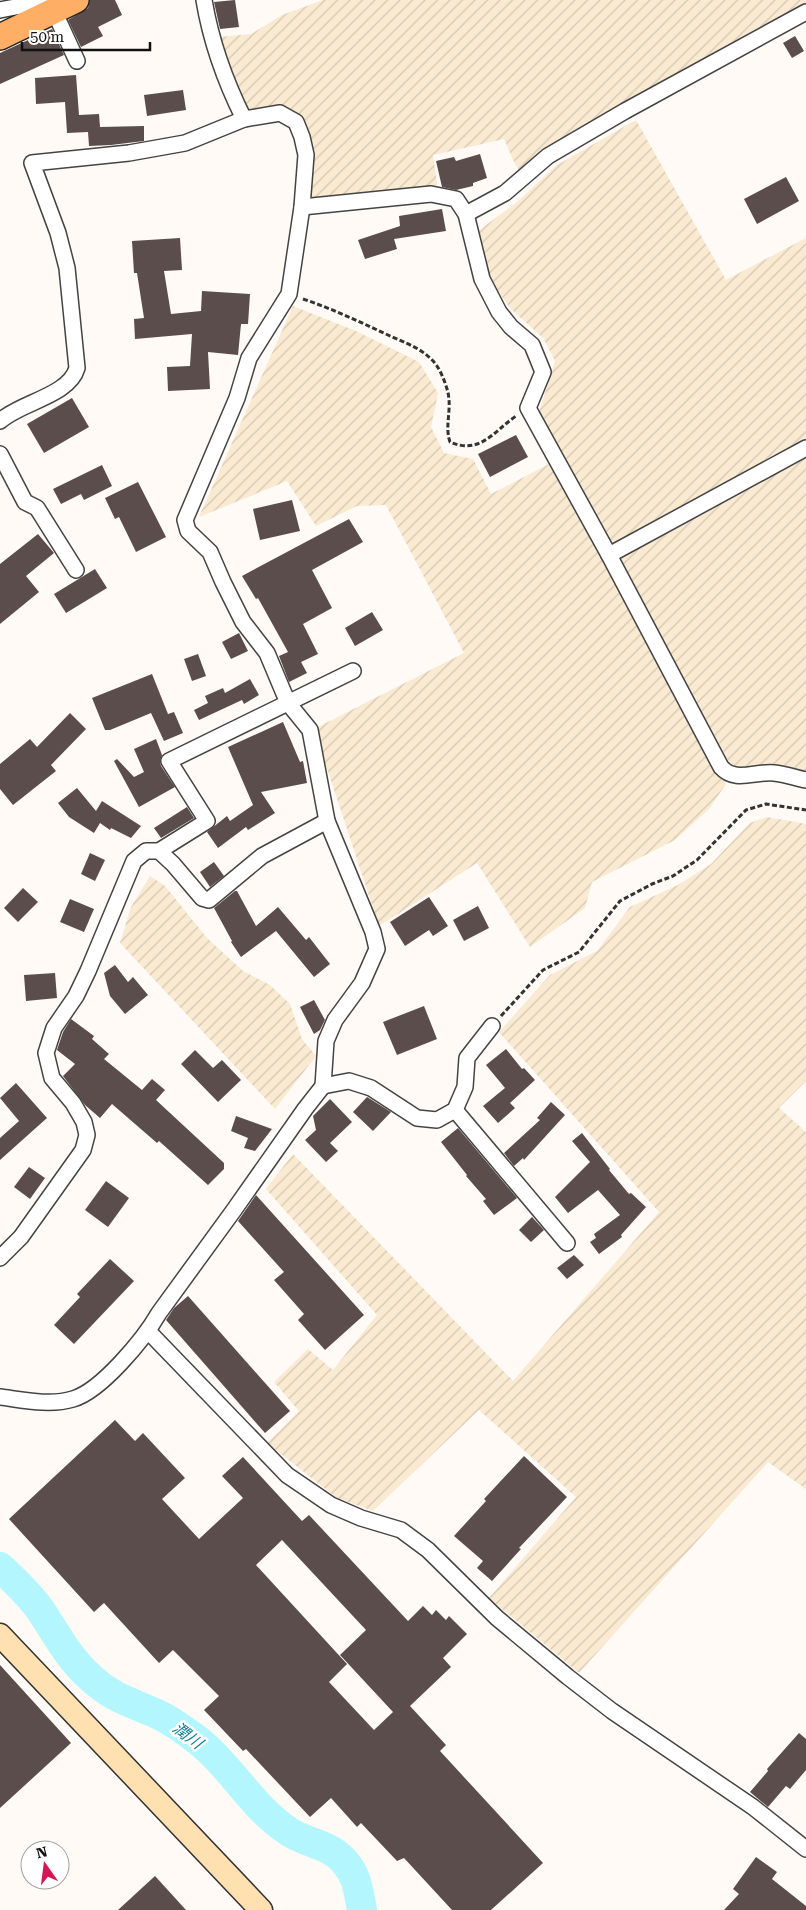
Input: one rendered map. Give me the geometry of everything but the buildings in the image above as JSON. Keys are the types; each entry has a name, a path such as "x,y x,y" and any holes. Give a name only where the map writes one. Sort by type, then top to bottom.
{"main road":[{"path":"0,37 76,0"}],"street":[{"path":"204,0 208,26 228,86 244,120"},
{"path":"0,10 48,2 77,61"},
{"path":"466,214 505,193 548,156 806,12"},
{"path":"0,421 8,414 69,383 77,368 67,268 58,233 32,162 129,153 185,143 244,120 280,113 296,122 302,136 306,155 302,207 288,294 249,358 233,406 185,520 188,531 210,552 243,622 266,653 288,703 310,730 327,821 373,932 377,949 362,983 335,1020 326,1041 323,1086 305,1108 234,1210 158,1313 148,1331 91,1391 73,1399 55,1402 0,1397"},
{"path":"302,207 431,194 456,199 466,214 482,279 499,312 511,327 532,345 543,372 528,408 609,555 721,767 727,774 736,776 774,773 806,780"},
{"path":"609,555 806,448"},
{"path":"0,454 25,502 37,508 76,570"},
{"path":"0,1258 21,1237 83,1150 87,1135 84,1122 73,1103 52,1078 46,1053 54,1028 76,996 88,971 134,860 146,851 159,851 207,821 169,761 353,671"},
{"path":"159,851 173,864 202,898 208,900 262,856 327,821"},
{"path":"323,1086 349,1081 371,1088 417,1118 437,1120 455,1110 464,1087 467,1058 492,1026"},
{"path":"455,1110 567,1244"},
{"path":"148,1331 287,1475 331,1505 361,1518 402,1530 428,1550 497,1618 568,1677 612,1711 754,1807 805,1846"},
{"path":"0,1635 261,1910"}],"path":[{"path":"288,294 330,308 419,349 432,360 442,375 447,390 450,406 447,434 450,442 468,447 478,444 528,408"},
{"path":"492,1026 543,970 579,952 620,901 652,884 673,876 697,860 746,810 766,804 806,810"}],"shaded area":[{"path":"323,0 806,0 806,5 626,101 520,172 504,139 433,155 438,191 310,203 314,161 308,137 298,116 246,112 233,86 219,37 251,34 282,15"},
{"path":"636,120 726,280 806,238 806,438 613,544 539,412 555,361 543,338 511,309 491,282 478,231 517,202 557,165"},
{"path":"293,306 356,331 419,362 438,393 431,427 444,453 473,459 491,494 549,464 726,784 709,809 675,840 592,882 585,908 530,947 477,863 379,926 314,729 464,653 386,505 357,506 316,526 287,481 199,517"},
{"path":"806,456 806,771 776,765 732,767 618,558"},
{"path":"767,817 806,824 806,1081 779,1108 806,1132 806,1489 768,1462 579,1673 489,1598 576,1497 479,1410 373,1511 337,1498 267,1443 299,1411 274,1382 308,1349 333,1370 377,1315 266,1189 293,1154 513,1381 659,1212 499,1032 550,975 597,951 630,907 678,885 711,864 750,823"},
{"path":"150,876 165,886 207,938 243,971 270,985 290,1004 302,1039 316,1056 275,1109 120,943 131,907"}],"waterway":[{"name":"潤川","path":"0,1567 35,1602 69,1654 99,1685 122,1699 166,1718 184,1730 217,1758 274,1821 295,1835 325,1847 338,1855 349,1867 355,1878 362,1910"}]}
